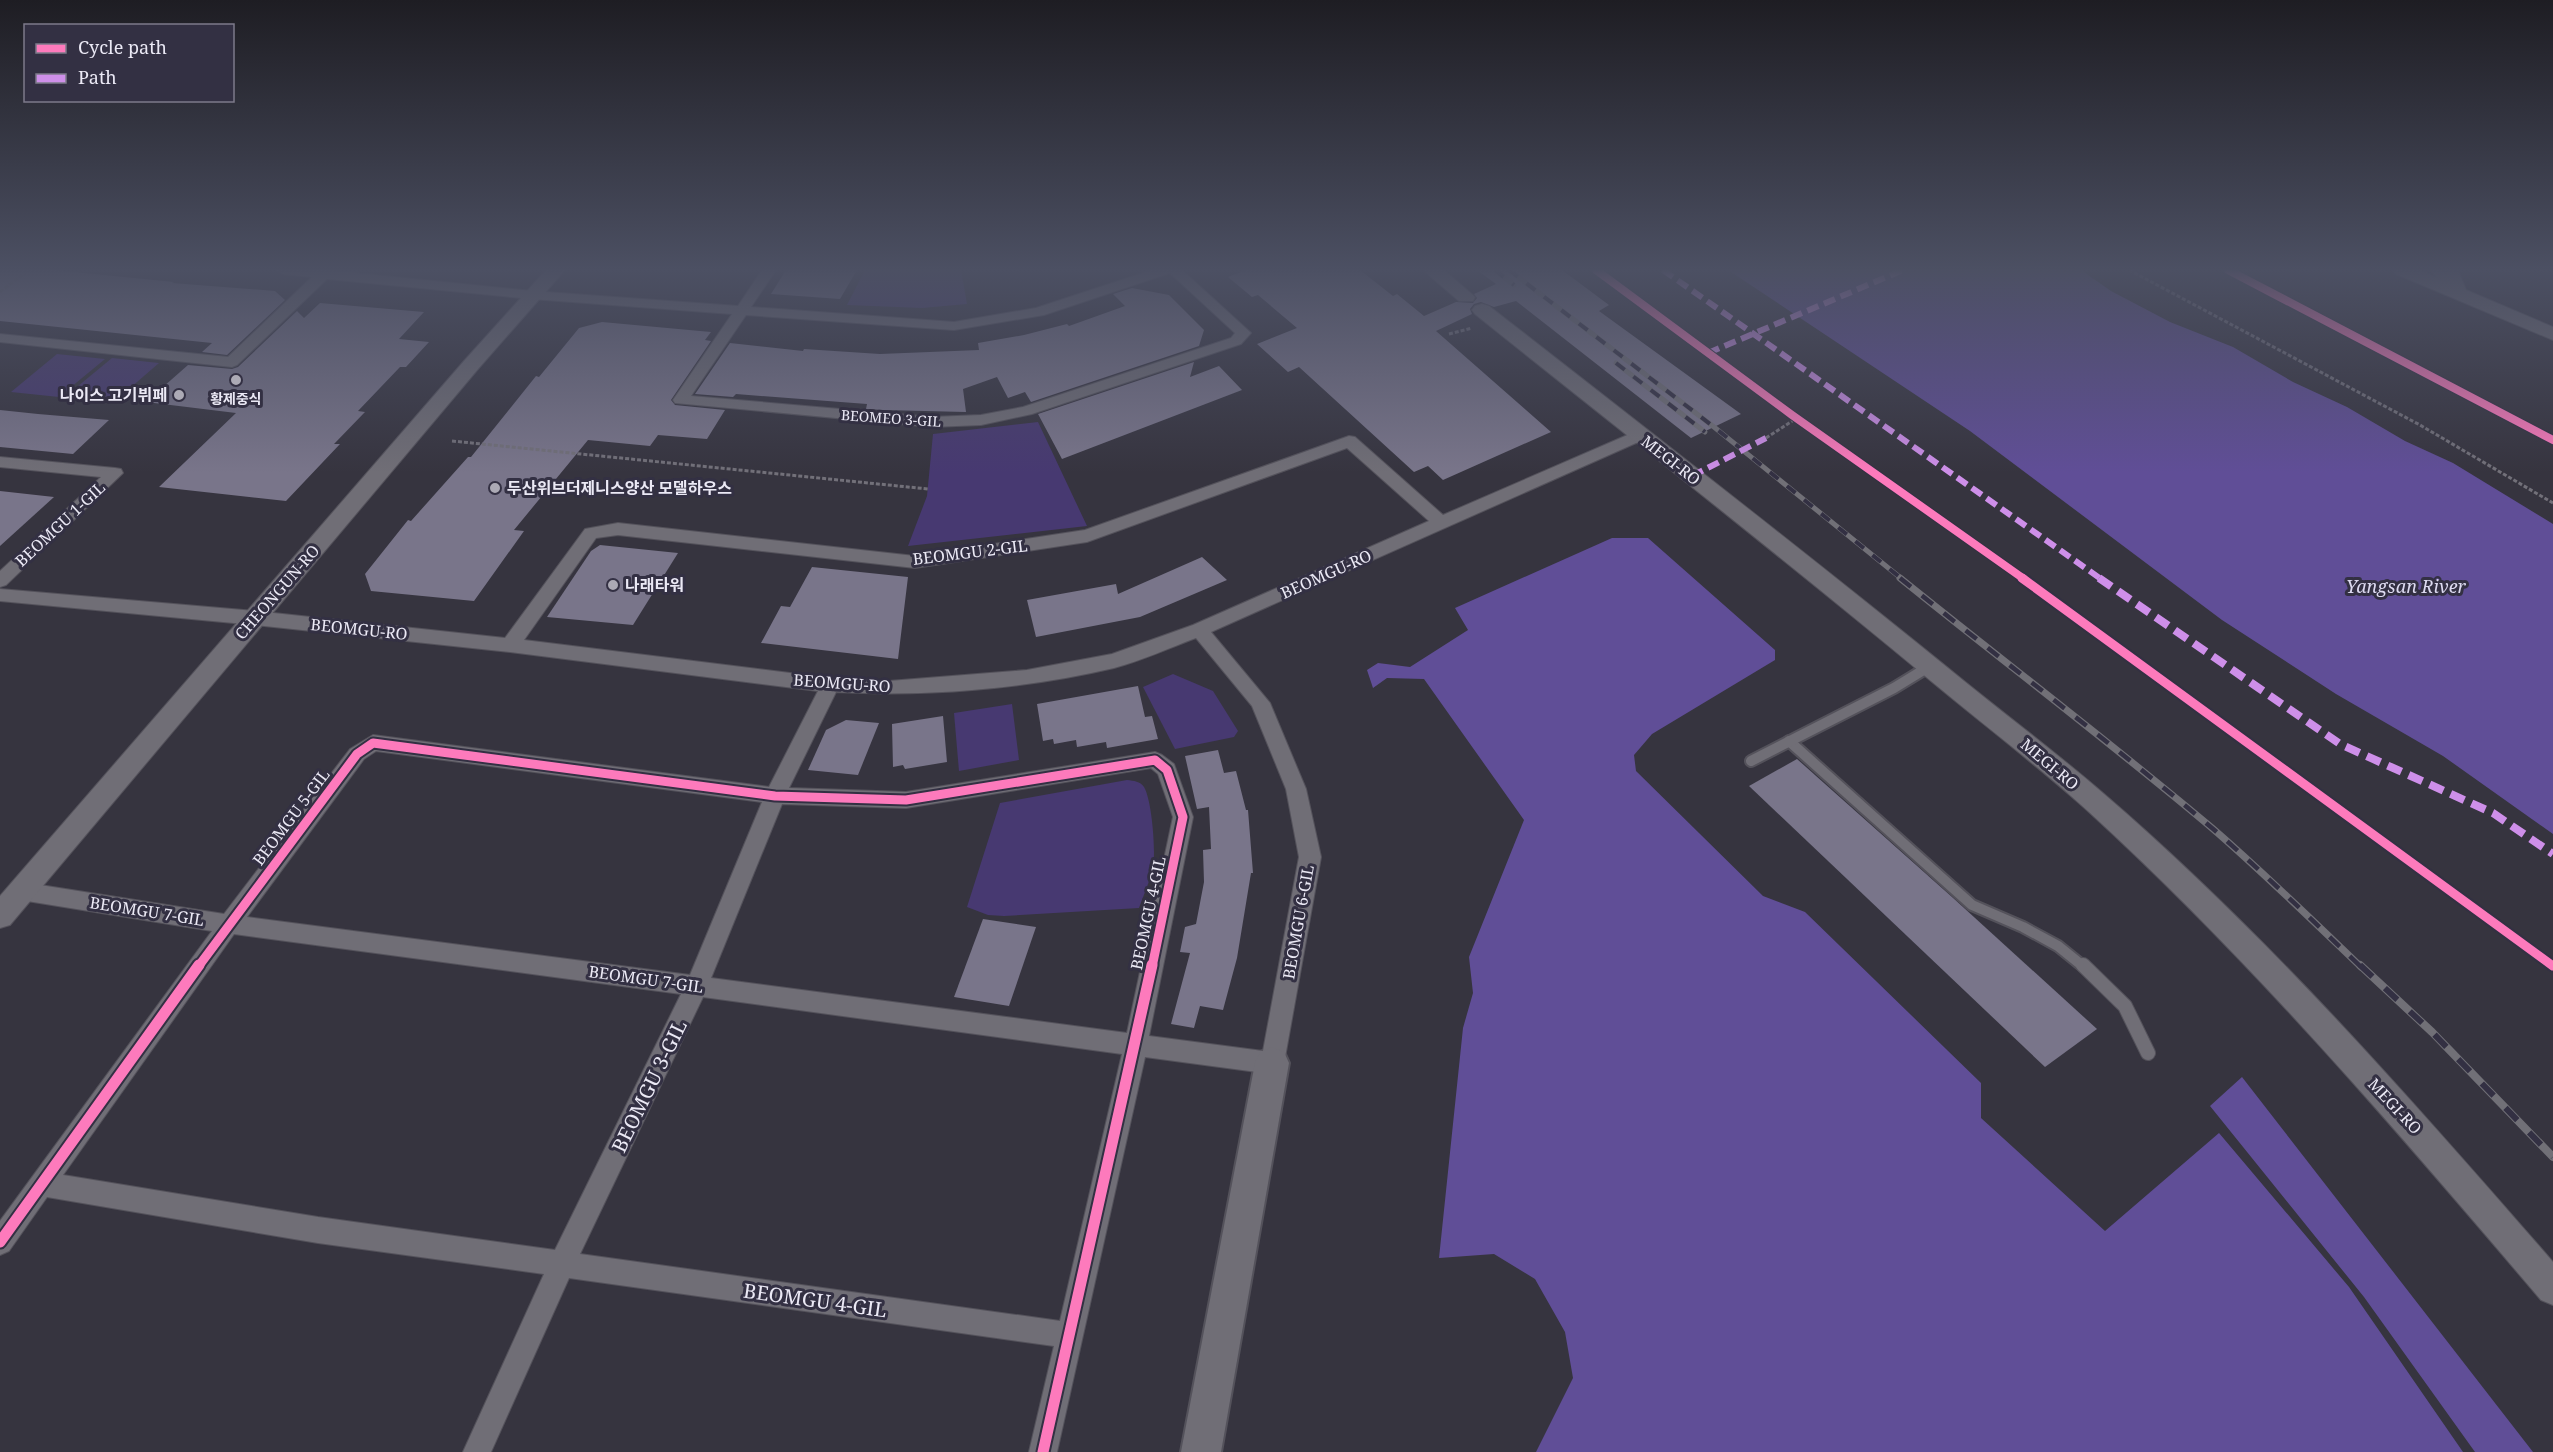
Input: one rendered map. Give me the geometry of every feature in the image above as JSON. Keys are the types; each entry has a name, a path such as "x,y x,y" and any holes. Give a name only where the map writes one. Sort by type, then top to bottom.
{"main road":[{"path":"1201,1452 1272,1063"}],"street":[{"path":"0,338 232,362 257,338"},
{"name":"CHEONGUN-RO","path":"0,916 495,338"},
{"name":"BEOMEO 3-GIL","path":"723,338 681,400 933,422 981,420 1026,411 1236,341 1239,338"},
{"name":"MEGI-RO","path":"1508,338 1640,435 1930,666 2095,802 2174,875 2286,988 2418,1130 2553,1288"},
{"name":"BEOMGU-RO","path":"0,595 255,618 510,645 830,685 889,688 1027,677 1114,661 1199,630 1640,435"},
{"name":"BEOMGU 2-GIL","path":"510,645 591,533 618,529 915,562 1088,536 1349,441 1441,523"},
{"name":"BEOMGU 1-GIL","path":"0,462 115,473 0,581"},
{"name":"BEOMGU 6-GIL","path":"1199,630 1260,703 1296,789 1310,857 1272,1063"},
{"name":"BEOMGU 3-GIL","path":"477,1452 562,1264 697,986 775,795 830,685"},
{"name":"BEOMGU 5-GIL","path":"0,1242 229,924 357,754 373,743 775,795"},
{"name":"BEOMGU 4-GIL","path":"775,795 906,800 1155,760 1167,770 1183,818 1136,1044 1043,1452"},
{"name":"BEOMGU 7-GIL","path":"21,891 229,924 1272,1063"},
{"path":"42,1184 318,1230 562,1264"},
{"name":"BEOMGU 4-GIL","path":"562,1264 1068,1335"}],"lane":[{"path":"1750,761 1894,688 1930,666"},
{"path":"1789,741 1972,905 2023,927 2058,946 2085,967 2125,1006 2148,1053"}],"path":[{"path":"2256,338 2420,425 2553,503"},
{"path":"2358,338 2553,440"},
{"path":"1766,438 1795,417 1807,425"},
{"path":"452,441 928,489"}],"shaded area":[{"path":"57,354 105,359 59,397 11,392"},
{"path":"112,358 159,363 115,401 66,396"},
{"path":"1038,422 1087,526 908,546 927,496 933,434"},
{"path":"1173,674 1213,691 1238,731 1234,737 1175,749 1143,687"},
{"path":"1012,704 1019,760 959,771 954,713"},
{"path":"1127,780 1139,782 1144,787 1153,826 1153,867 1139,908 1004,916 988,915 967,907 1000,803"}],"water":[{"name":"Yangsan River","path":"1830,338 2210,338 2233,347 2293,382 2347,407 2405,441 2453,463 2553,524 2553,834 2443,756 2336,694 2222,620 1970,431"},
{"path":"1612,538 1648,538 1775,650 1775,660 1652,734 1634,755 1636,771 1763,896 1805,912 1981,1083 1981,1118 2105,1231 2219,1133 2349,1287 2463,1452 1536,1452 1573,1378 1565,1332 1535,1279 1494,1254 1439,1258 1463,1028 1473,993 1469,957 1524,820 1424,679 1387,678 1373,688 1367,670 1378,663 1410,667 1468,630 1455,608"},
{"path":"2242,1077 2533,1452 2475,1452 2364,1297 2210,1106"}],"building":[{"path":"162,338 245,338 227,355 202,352 212,343"},
{"path":"269,338 400,338 429,342 406,367 400,367 358,411 365,412 334,444 340,444 286,501 159,487 236,413 146,402 188,365 232,369 238,367"},
{"path":"571,338 707,338 705,340 711,341 671,400 675,405 725,410 707,439 658,435 650,446 588,440 514,530 524,531 474,601 371,591 365,574 408,520 411,521 468,457 471,457 536,376 539,377"},
{"path":"1008,338 1202,338 1199,346 1031,402 1025,392 1008,398 997,377 963,389 966,412 866,409 867,404 736,394 733,397 695,394 730,343 803,351 804,349 880,354 979,350 978,343"},
{"path":"1273,338 1444,338 1551,432 1443,480 1428,466 1414,472 1299,367 1288,372 1257,344"},
{"path":"1563,338 1636,338 1741,414 1691,438"},
{"path":"1194,362 1190,377 1219,366 1242,390 1062,459 1038,414"},
{"path":"0,410 109,420 73,454 0,447"},
{"path":"0,491 54,497 0,546"},
{"name":"나래타워","path":"600,545 678,553 633,625 547,617 591,551"},
{"path":"1202,557 1227,580 1140,617 1036,637 1027,600 1116,584 1118,594"},
{"path":"812,567 908,577 898,659 761,643 781,606 790,607"},
{"path":"1138,686 1145,717 1152,716 1158,739 1107,748 1106,742 1077,747 1076,740 1054,744 1053,739 1043,741 1037,704"},
{"path":"943,716 947,762 905,769 903,765 893,767 892,724"},
{"path":"846,720 879,723 858,775 808,770 826,730"},
{"path":"1218,750 1224,773 1236,771 1246,810 1248,810 1253,873 1251,873 1237,958 1223,1010 1200,1006 1194,1028 1171,1024 1190,953 1180,952 1185,927 1196,924 1204,882 1203,850 1211,849 1209,807 1197,809 1185,756"},
{"path":"1797,759 2097,1029 2045,1067 1749,786"},
{"path":"983,919 1036,927 1009,1006 954,997"}],"railway":[{"path":"1597,338 1714,427 1902,579"},
{"path":"1616,363 1705,432"},
{"path":"1900,578 2212,828 2361,967"},
{"path":"2360,965 2432,1032 2553,1157"}],"marked path":[{"path":"1708,353 1744,338"},
{"path":"1759,338 2040,537 2340,744 2493,813 2553,854"},
{"path":"1692,476 1766,438"}],"cycle path":[{"path":"1688,338 1792,415 2003,564 2553,966"},
{"path":"2358,338 2553,440"},
{"path":"0,1242 229,924 357,754 373,743 775,796 906,800 1155,760 1167,770 1183,817 1136,1044 1043,1452"}],"place":[{"name":"황제중식","path":"236,380"},
{"name":"나이스 고기뷔페","path":"179,395"},
{"name":"두산위브더제니스양산 모델하우스","path":"495,488"},
{"name":"나래타워","path":"613,585"}]}
